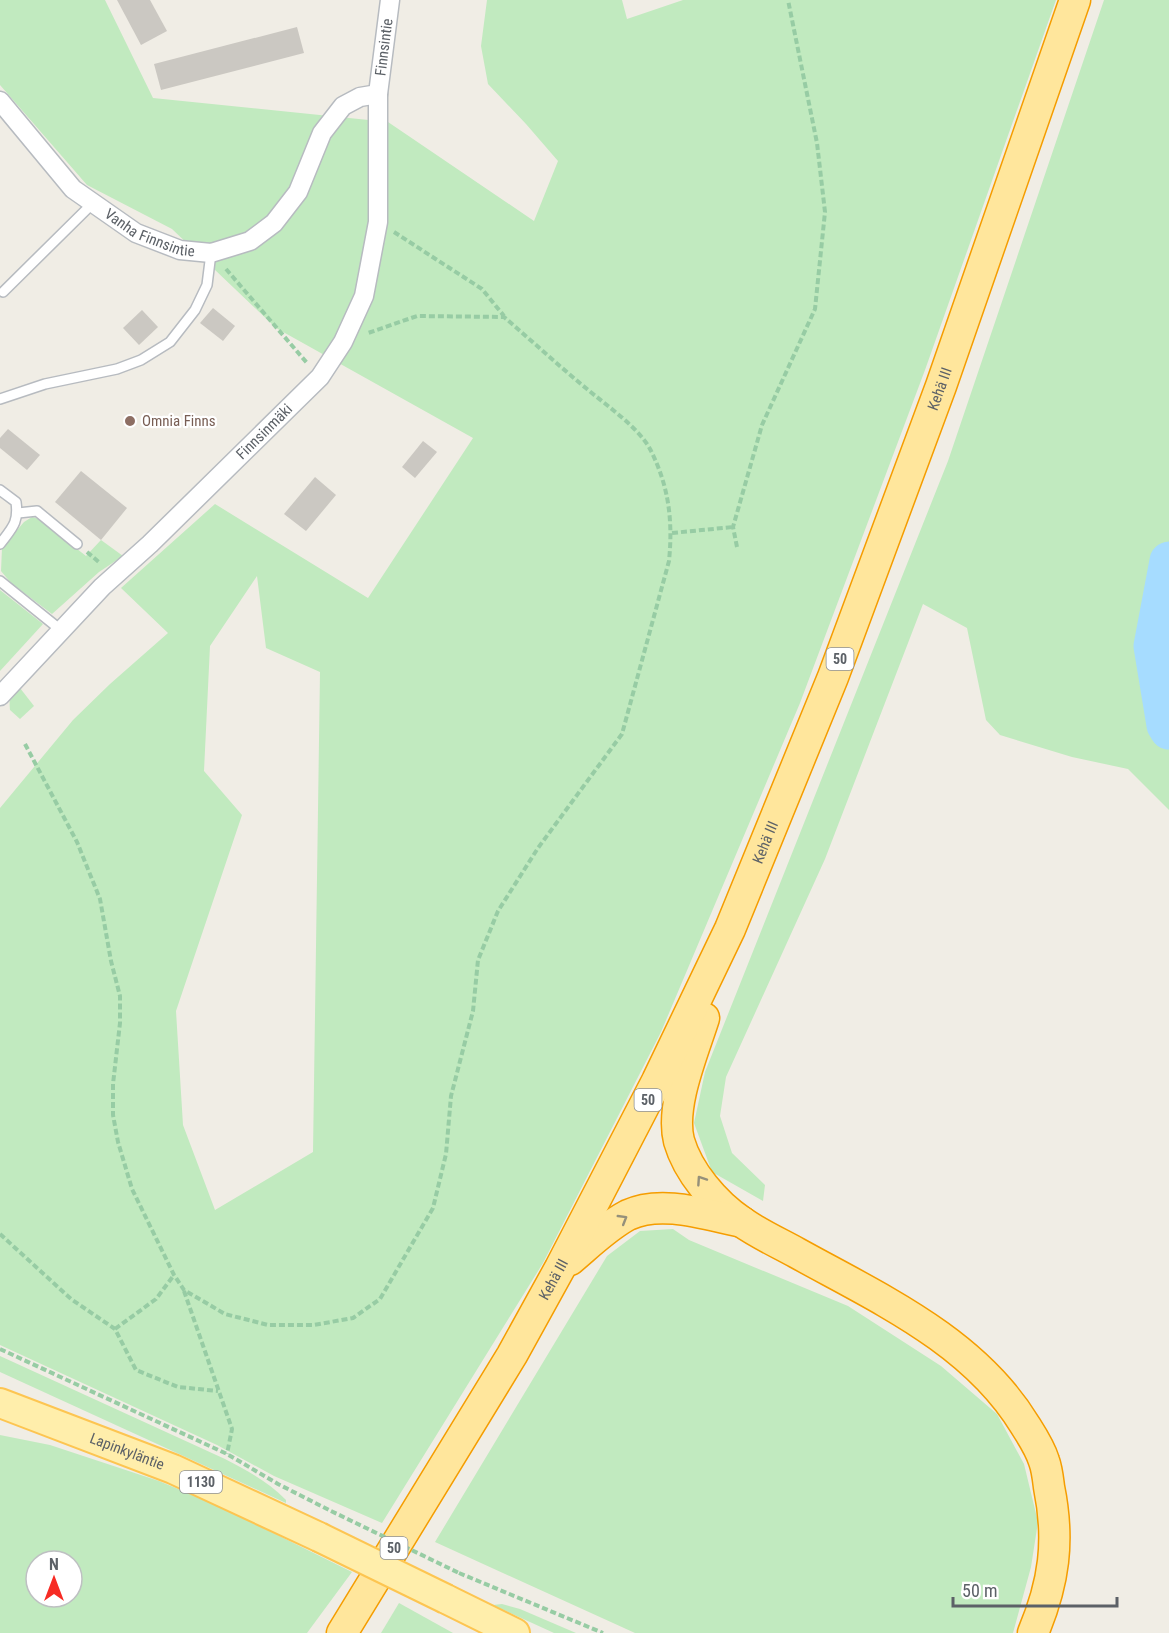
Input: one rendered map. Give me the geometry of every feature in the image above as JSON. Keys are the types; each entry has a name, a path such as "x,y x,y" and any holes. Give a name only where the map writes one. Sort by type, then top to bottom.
{"highway":[{"name":"Kehä III","path":"342,1633 512,1355 560,1268 657,1082 730,929 838,666 940,386 1075,0"},
{"path":"730,929 677,1108 679,1140 688,1161 710,1194 741,1222 899,1309 942,1337 985,1373 1011,1402 1045,1462 1053,1504 1055,1561 1049,1590 1033,1633"},
{"path":"560,1268 610,1227 630,1215 653,1209 681,1210 741,1222"}],"main road":[{"name":"Lapinkyläntie","path":"0,1402 173,1469 319,1537 515,1633"}],"street":[{"name":"Finnsintie","path":"378,93 390,0"},
{"name":"Finnsinmäki","path":"0,696 115,576 159,536 320,377 343,342 363,296 378,222 378,93"},
{"name":"Vanha Finnsintie","path":"0,101 73,189 136,232 180,250 211,253 250,241 274,223 298,192 322,133 343,106 360,97 378,93"}],"lane":[{"path":"3,292 93,203"},
{"path":"0,399 45,384 117,369 141,360 170,342 195,310 207,285 211,253"},
{"path":"0,490 16,502 18,513 16,522 0,544"},
{"path":"18,513 37,511 77,544"},
{"path":"0,581 62,631"}],"path":[{"path":"737,547 733,527 762,425 815,309 825,213 817,143 788,0"},
{"path":"184,1290 225,1314 268,1325 314,1325 353,1318 380,1299 433,1208 446,1154 451,1096 473,1011 478,960 498,911 532,857 622,734 669,561 672,532 669,507 650,447 627,422 504,316 482,289 378,222"},
{"path":"211,253 320,377"},
{"path":"343,342 417,316 504,316"},
{"path":"672,532 733,527"},
{"path":"77,544 115,576"},
{"path":"25,744 78,842 100,899 120,996 120,1023 113,1084 113,1115 118,1142 132,1190 174,1275 184,1290 232,1429 227,1454"},
{"path":"0,1234 72,1299 115,1329 136,1370 178,1387 218,1391"},
{"path":"115,1329 156,1299 174,1275"},
{"path":"0,1349 227,1454 278,1484 459,1574 603,1633"}],"green space":[{"path":"0,0 105,0 153,98 388,122 534,221 558,161 488,84 481,46 487,0 622,0 627,19 683,0 1056,0 925,370 800,703 661,1032 543,1263 382,1523 274,1476 217,1445 0,1345 0,808 73,720 168,633 121,588 215,504 368,598 473,438 276,328 172,229 87,185 0,85","holes":["257,576 266,648 320,672 313,1152 215,1210 183,1125 176,1011 242,815 204,771 210,646"]},
{"path":"1104,0 1169,0 1169,810 1128,769 1072,757 1000,735 986,720 967,628 923,604 825,859 726,1077 720,1116 732,1153 765,1185 763,1201 712,1172 694,1123 705,1072 948,461"},
{"path":"32,517 39,519 86,556 101,540 123,556 99,572 52,614 11,583 1,571 2,548 24,522"},
{"path":"0,590 43,624 0,671"},
{"path":"20,688 34,706 20,719 10,710 10,703 12,693"},
{"path":"673,1229 689,1240 848,1306 941,1366 997,1414 1024,1464 1038,1522 1031,1567 1013,1633 635,1633 435,1542 607,1256 640,1231"},
{"path":"0,1356 225,1459 265,1482 286,1500 286,1503 0,1372"},
{"path":"0,1435 50,1445 159,1481 223,1508 352,1572 307,1633 0,1633"},
{"path":"399,1603 453,1633 381,1633"},
{"path":"502,1604 520,1609 576,1633 554,1633 493,1605"}],"building":[{"path":"117,0 150,0 167,31 141,45"},
{"path":"297,27 304,53 161,90 154,64"},
{"path":"213,308 235,326 223,341 200,323"},
{"path":"142,310 158,327 139,345 123,328"},
{"path":"8,429 40,455 27,470 0,448 0,438"},
{"path":"423,441 437,452 415,478 402,467"},
{"path":"81,471 127,508 101,540 55,502"},
{"path":"315,477 336,495 306,531 284,514"}],"waterway":[{"path":"1169,561 1153,646 1166,725 1169,730"}],"place":[{"name":"Omnia Finns","path":"130,421"}]}
